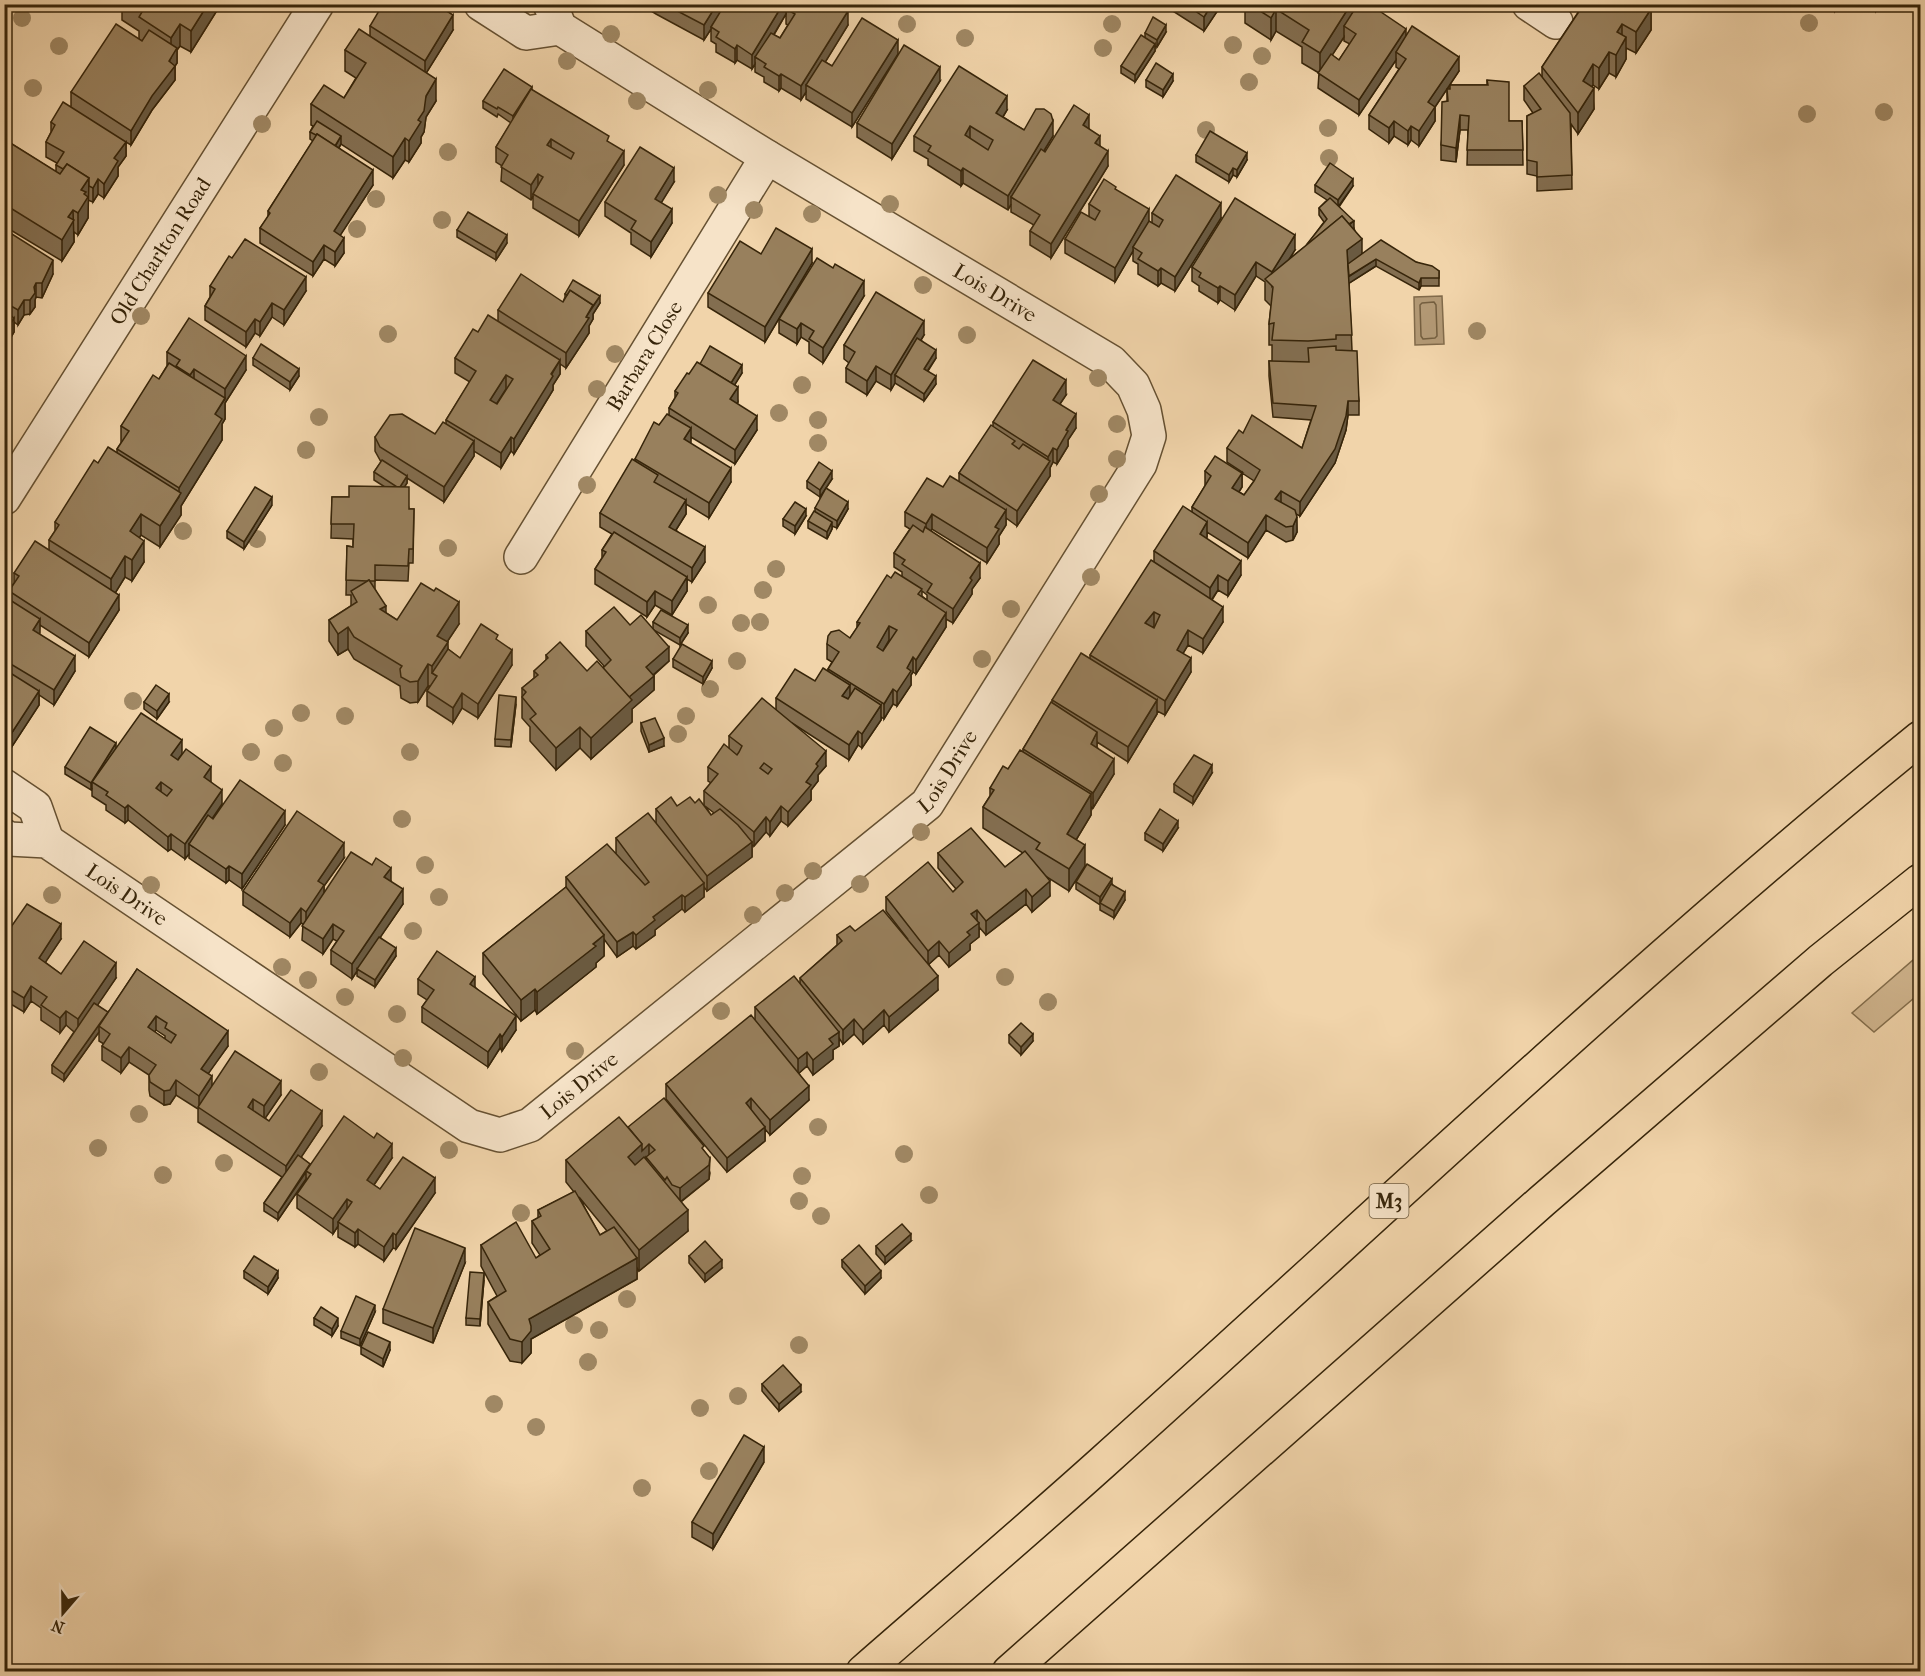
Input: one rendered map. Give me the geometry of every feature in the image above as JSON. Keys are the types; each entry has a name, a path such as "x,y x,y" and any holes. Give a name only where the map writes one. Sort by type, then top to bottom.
{"highway":[{"name":"M3","path":"863,1671 1102,1462 1381,1208 1620,995 1842,801 1920,738"},
{"path":"1009,1671 1542,1201 1820,961 1920,881"}],"street":[{"name":"Old Charlton Road","path":"4,498 316,4"},
{"name":"Lois Drive","path":"47,841 469,1126 500,1135 530,1125 927,804 1140,464 1149,436 1144,410 1133,385 1111,362 767,157 555,16 526,33 481,4"},
{"name":"Barbara Close","path":"521,557 767,157"},
{"path":"4,786 35,807 47,841 9,840 4,836"}],"shaded area":[{"path":"1920,954 1920,993 1874,1032 1852,1013"}],"water":[{"path":"1442,296 1444,344 1415,345 1414,297"}],"building":[{"path":"130,4 208,4 191,31 180,24 171,38 139,17 142,12"},
{"path":"383,4 436,4 453,15 425,61 370,26"},
{"path":"664,4 717,4 704,25"},
{"path":"725,4 783,4 752,55 737,45 735,49 716,37 719,32 711,27"},
{"path":"790,4 837,4 848,11 801,86 764,67 766,64 755,57 771,33 780,38 795,14 786,9"},
{"path":"1185,4 1212,4 1204,17"},
{"path":"1249,4 1351,4 1320,53 1302,42 1309,30 1276,9 1271,18"},
{"path":"1358,4 1369,4 1406,29 1359,100 1318,73 1331,54 1339,60 1356,34 1344,26"},
{"path":"1584,4 1646,4 1651,9 1636,32 1622,24 1617,32 1626,37 1616,55 1609,52 1599,68 1593,64 1583,81 1594,88 1578,113 1542,67"},
{"path":"1153,17 1166,25 1157,40 1145,33"},
{"path":"862,18 898,40 852,113 806,85 822,60 832,66"},
{"path":"116,24 142,41 149,30 177,48 169,61 175,66 152,96 131,131 71,92"},
{"path":"1412,26 1459,57 1428,102 1435,107 1419,131 1411,126 1408,131 1394,121 1389,128 1369,115 1406,59 1396,52"},
{"path":"359,29 436,79 426,96 424,111 418,120 421,122 409,141 405,138 393,157 311,104 324,85 344,98 366,63 345,50"},
{"path":"1141,35 1155,44 1135,75 1121,66"},
{"path":"904,45 940,67 892,144 857,123"},
{"path":"1156,63 1173,74 1163,90 1146,80"},
{"path":"959,66 1007,96 996,113 1024,130 1036,109 1044,109 1051,114 1053,121 1008,196 963,168 961,171 928,151 931,146 914,136","holes":["970,126 993,140 988,150 965,135"]},
{"path":"504,69 532,87 513,116 483,101"},
{"path":"1539,73 1570,113 1572,175 1537,177 1537,162 1527,160 1527,116 1541,109 1524,86"},
{"path":"1487,80 1509,82 1509,121 1522,121 1523,150 1467,150 1469,116 1460,115 1456,148 1441,145 1442,102 1448,101 1447,89 1450,89 1450,85 1488,85"},
{"path":"531,89 609,136 607,141 624,151 579,221 533,194 543,177 538,174 531,185 501,167 508,155 496,147","holes":["551,139 574,153 571,159 547,145"]},
{"path":"63,102 126,142 114,158 118,161 104,184 98,179 93,188 89,186 89,178 67,164 63,169 56,165 64,152 46,142 55,125 51,122"},
{"path":"1074,105 1089,115 1083,125 1100,136 1095,143 1108,151 1051,244 1030,231 1040,215 1011,197 1041,149 1045,152"},
{"path":"317,121 341,136 335,146 310,132"},
{"path":"1210,131 1247,153 1237,170 1233,168 1229,175 1196,155"},
{"path":"317,134 373,170 334,231 344,238 335,252 324,245 313,262 260,228 270,213 268,211"},
{"path":"4,139 60,174 67,164 89,178 81,190 86,192 84,194 88,197 78,213 73,210 68,217 74,220 62,240 4,204"},
{"path":"640,147 674,168 655,199 672,209 651,242 631,229 636,221 605,202"},
{"path":"1330,163 1353,179 1338,200 1315,185"},
{"path":"1176,175 1221,203 1175,277 1161,268 1158,271 1138,259 1142,253 1133,247 1149,221 1159,227 1163,220 1152,213"},
{"path":"1104,179 1116,187 1115,189 1149,209 1115,268 1065,239 1081,212 1095,220 1100,211 1089,204"},
{"path":"1235,198 1295,235 1272,272 1256,262 1235,295 1199,277 1201,273 1192,267"},
{"path":"1330,198 1354,221 1349,224 1342,216 1307,244 1327,219 1319,208"},
{"path":"468,212 507,235 496,253 457,230"},
{"path":"1342,216 1362,239 1347,250 1352,335 1336,335 1336,339 1308,341 1272,340 1274,323 1269,324 1273,287 1265,279"},
{"path":"776,228 812,249 765,327 708,293 740,241 761,254"},
{"path":"4,229 53,260 42,283 36,283 35,293 30,300 24,300 18,310 4,302"},
{"path":"245,239 306,277 284,310 272,303 260,322 255,319 246,332 205,306 215,289 210,286 229,256 232,258"},
{"path":"1381,240 1416,262 1432,266 1439,271 1439,278 1421,278 1419,283 1376,259 1349,276 1348,264"},
{"path":"817,258 833,268 835,264 864,281 823,348 809,339 814,331 801,323 797,329 779,319"},
{"path":"521,274 563,302 570,290 593,305 586,317 589,318 566,353 498,310"},
{"path":"573,280 600,296 593,306 570,290 567,295 565,294"},
{"path":"876,292 924,321 891,375 876,366 867,381 846,368 855,352 844,345"},
{"path":"4,311 14,318 9,326 10,333 4,342"},
{"path":"488,315 560,360 551,374 553,376 514,439 511,437 501,453 446,420 476,371 455,358 473,329 478,332","holes":["506,375 513,379 497,404 490,400"]},
{"path":"189,318 246,356 225,389 194,369 190,375 176,366 180,360 167,352"},
{"path":"917,338 936,350 924,369 936,376 924,394 895,375"},
{"path":"261,344 299,369 290,382 253,358"},
{"path":"710,346 742,365 731,383 700,364"},
{"path":"1336,346 1336,350 1357,351 1359,401 1348,401 1346,416 1335,449 1300,502 1281,491 1275,499 1295,510 1297,517 1293,526 1286,527 1266,515 1248,543 1192,507 1211,476 1205,471 1215,456 1242,473 1232,488 1244,495 1254,481 1260,470 1227,448 1239,430 1243,433 1252,415 1302,448 1316,406 1273,403 1269,361 1309,362 1308,348"},
{"path":"1033,360 1066,380 1053,400 1076,414 1057,450 1053,448 1048,457 993,422"},
{"path":"697,362 738,387 730,399 757,416 735,450 669,408 678,393 675,391"},
{"path":"169,363 225,398 215,414 222,419 179,488 117,449 129,431 121,426 153,375 159,379"},
{"path":"402,414 435,434 443,422 474,441 444,487 380,447 375,437 390,415"},
{"path":"667,414 691,428 684,439 731,468 709,503 635,459 654,422 659,425"},
{"path":"991,425 1015,441 1012,444 1019,449 1023,444 1050,461 1017,511 959,473"},
{"path":"108,447 181,493 160,526 141,514 130,531 144,541 132,560 125,556 111,579 49,540 59,525 55,522 94,460 98,463"},
{"path":"632,459 658,475 654,482 686,500 669,527 705,547 692,568 600,513"},
{"path":"382,460 407,476 400,487 374,472"},
{"path":"819,462 832,471 820,490 807,481"},
{"path":"950,476 1006,510 995,527 999,529 987,548 932,514 926,524 905,512 927,478 943,487"},
{"path":"349,486 409,487 409,509 414,509 413,549 409,549 408,566 375,565 375,581 346,580 347,546 353,547 354,524 331,524 332,497 349,497"},
{"path":"255,487 272,497 244,542 227,531"},
{"path":"826,488 848,502 837,521 815,508"},
{"path":"795,502 806,509 795,526 783,519"},
{"path":"1183,506 1207,522 1200,534 1241,561 1228,581 1218,575 1210,588 1154,551"},
{"path":"814,511 832,522 827,532 808,521"},
{"path":"913,525 923,532 925,527 980,563 953,609 927,592 932,584 902,564 905,560 894,553"},
{"path":"614,532 687,577 672,601 655,591 647,602 595,569 606,552 602,550"},
{"path":"35,541 119,595 89,643 9,591 19,576 14,573"},
{"path":"1151,560 1223,607 1203,639 1188,630 1177,650 1191,658 1165,701 1090,655","holes":["1154,612 1160,615 1154,628 1145,623"]},
{"path":"895,572 922,589 918,594 946,613 916,660 913,657 907,668 911,671 897,692 893,689 884,704 828,669 839,652 827,644 831,632 839,630 850,638 860,623 857,622 887,575 891,578","holes":["889,626 897,630 883,651 877,647"]},
{"path":"369,580 386,606 380,609 397,620 421,583 434,591 436,588 459,602 437,636 448,642 432,666 428,664 418,681 410,682 401,677 402,666 354,637 348,627 338,634 329,620 357,602 351,591"},
{"path":"10,600 40,619 33,630 75,656 54,690 4,660 4,608"},
{"path":"614,607 630,625 641,615 669,647 646,667 654,676 629,697 603,668 611,660 586,631"},
{"path":"661,610 688,625 680,638 653,622"},
{"path":"481,624 498,635 496,639 512,650 478,704 462,693 453,708 427,691 437,676 432,673 448,649 460,658"},
{"path":"560,642 587,671 597,661 632,700 591,738 580,727 556,748 530,719 536,714 522,697 526,692 522,688 538,675 534,671"},
{"path":"682,644 712,661 703,677 673,659"},
{"path":"1081,653 1157,700 1128,747 1052,700"},
{"path":"823,668 850,685 842,696 848,699 855,688 881,705 862,734 858,731 849,745 776,698 795,669 815,681"},
{"path":"4,669 39,691 11,734 4,732"},
{"path":"156,685 169,694 157,711 144,702"},
{"path":"499,695 516,697 511,740 495,739"},
{"path":"762,698 826,751 806,782 811,785 788,812 781,806 770,822 766,817 754,832 704,791 718,774 708,767 724,744 737,755 742,746 729,736","holes":["764,763 772,769 768,774 760,768"]},
{"path":"1051,702 1097,732 1091,744 1114,759 1093,793 1023,749"},
{"path":"141,713 182,740 171,755 178,760 186,749 211,767 204,777 222,790 185,844 171,834 168,837 128,805 125,808 106,795 108,792 92,782","holes":["161,782 172,790 167,796 156,788"]},
{"path":"655,718 664,738 649,745 641,723"},
{"path":"90,727 116,743 91,783 65,767"},
{"path":"1020,750 1091,794 1067,834 1085,845 1069,869 1036,849 1040,843 983,807 994,790 990,788 1003,766 1008,769"},
{"path":"1194,755 1212,765 1193,797 1174,784"},
{"path":"240,780 285,811 242,874 229,866 226,869 189,844 208,815 213,819"},
{"path":"671,797 677,806 690,797 695,803 699,799 711,815 720,809 752,842 707,876 656,809"},
{"path":"1160,809 1178,821 1163,844 1145,833"},
{"path":"297,811 344,843 318,881 324,885 306,912 301,908 290,923 243,891"},
{"path":"648,813 704,883 685,897 682,895 653,917 655,920 636,935 633,932 617,942 566,877 607,844 645,885 649,882 616,838"},
{"path":"971,828 1005,867 1025,851 1050,881 1032,897 1026,889 986,921 977,910 971,914 979,923 967,932 970,935 949,953 939,941 928,951 886,897 928,862 953,892 963,882 938,853"},
{"path":"351,852 372,865 376,858 391,868 384,877 403,889 352,964 331,950 344,931 333,924 323,939 302,926"},
{"path":"1087,864 1112,879 1100,897 1076,882"},
{"path":"1111,884 1125,892 1114,911 1100,903"},
{"path":"566,887 604,935 593,944 596,946 537,992 535,989 521,1000 483,953"},
{"path":"27,904 61,924 39,958 61,974 84,941 116,963 78,1019 66,1011 60,1018 41,1005 47,997 31,986 24,998 4,986 4,937"},
{"path":"883,910 938,976 889,1017 884,1010 863,1030 854,1019 843,1030 800,978 842,941 837,935 850,926 855,931"},
{"path":"379,937 396,948 375,980 357,969"},
{"path":"437,951 475,977 470,984 516,1016 502,1037 500,1034 488,1052 422,1007 434,990 418,979"},
{"path":"137,969 228,1031 201,1069 212,1076 199,1096 176,1080 170,1090 164,1091 150,1082 149,1075 156,1065 129,1047 121,1058 102,1046 110,1034 99,1026","holes":["156,1016 167,1023 165,1028 176,1035 171,1043 148,1027"]},
{"path":"794,976 839,1032 829,1039 833,1044 813,1060 807,1052 798,1059 755,1007"},
{"path":"94,1003 108,1012 64,1074 52,1065"},
{"path":"751,1015 809,1086 770,1120 751,1098 746,1103 765,1127 727,1158 666,1084"},
{"path":"1021,1023 1033,1034 1021,1047 1009,1035"},
{"path":"235,1051 281,1081 264,1106 253,1099 248,1107 269,1121 291,1090 322,1111 286,1166 198,1107"},
{"path":"664,1098 704,1146 702,1148 710,1158 709,1165 680,1188 672,1185 667,1177 665,1180 646,1157 655,1150 649,1144 642,1151 642,1144 628,1127"},
{"path":"344,1116 374,1138 377,1133 392,1144 367,1180 380,1189 403,1157 435,1178 396,1235 393,1233 384,1247 358,1229 355,1233 338,1222 352,1202 347,1199 333,1219 297,1194 311,1174 306,1171"},
{"path":"619,1117 642,1144 628,1157 635,1165 644,1157 688,1210 639,1250 566,1160"},
{"path":"298,1155 310,1164 278,1213 264,1203"},
{"path":"575,1191 600,1235 614,1227 637,1258 529,1319 531,1331 522,1342 510,1339 488,1302 506,1291 481,1245 516,1222 536,1258 550,1249 532,1221 541,1216 538,1210"},
{"path":"902,1224 911,1234 885,1257 876,1246"},
{"path":"415,1228 465,1248 433,1328 383,1309"},
{"path":"705,1241 722,1260 705,1274 689,1256"},
{"path":"859,1245 881,1271 865,1286 842,1260"},
{"path":"254,1256 278,1271 268,1287 244,1271"},
{"path":"470,1272 484,1273 480,1319 466,1318"},
{"path":"356,1296 375,1305 360,1339 341,1331"},
{"path":"321,1307 338,1318 332,1329 314,1318"},
{"path":"368,1332 390,1342 383,1359 361,1347"},
{"path":"783,1365 801,1385 779,1404 762,1384"},
{"path":"744,1435 764,1447 713,1534 692,1522"}]}
